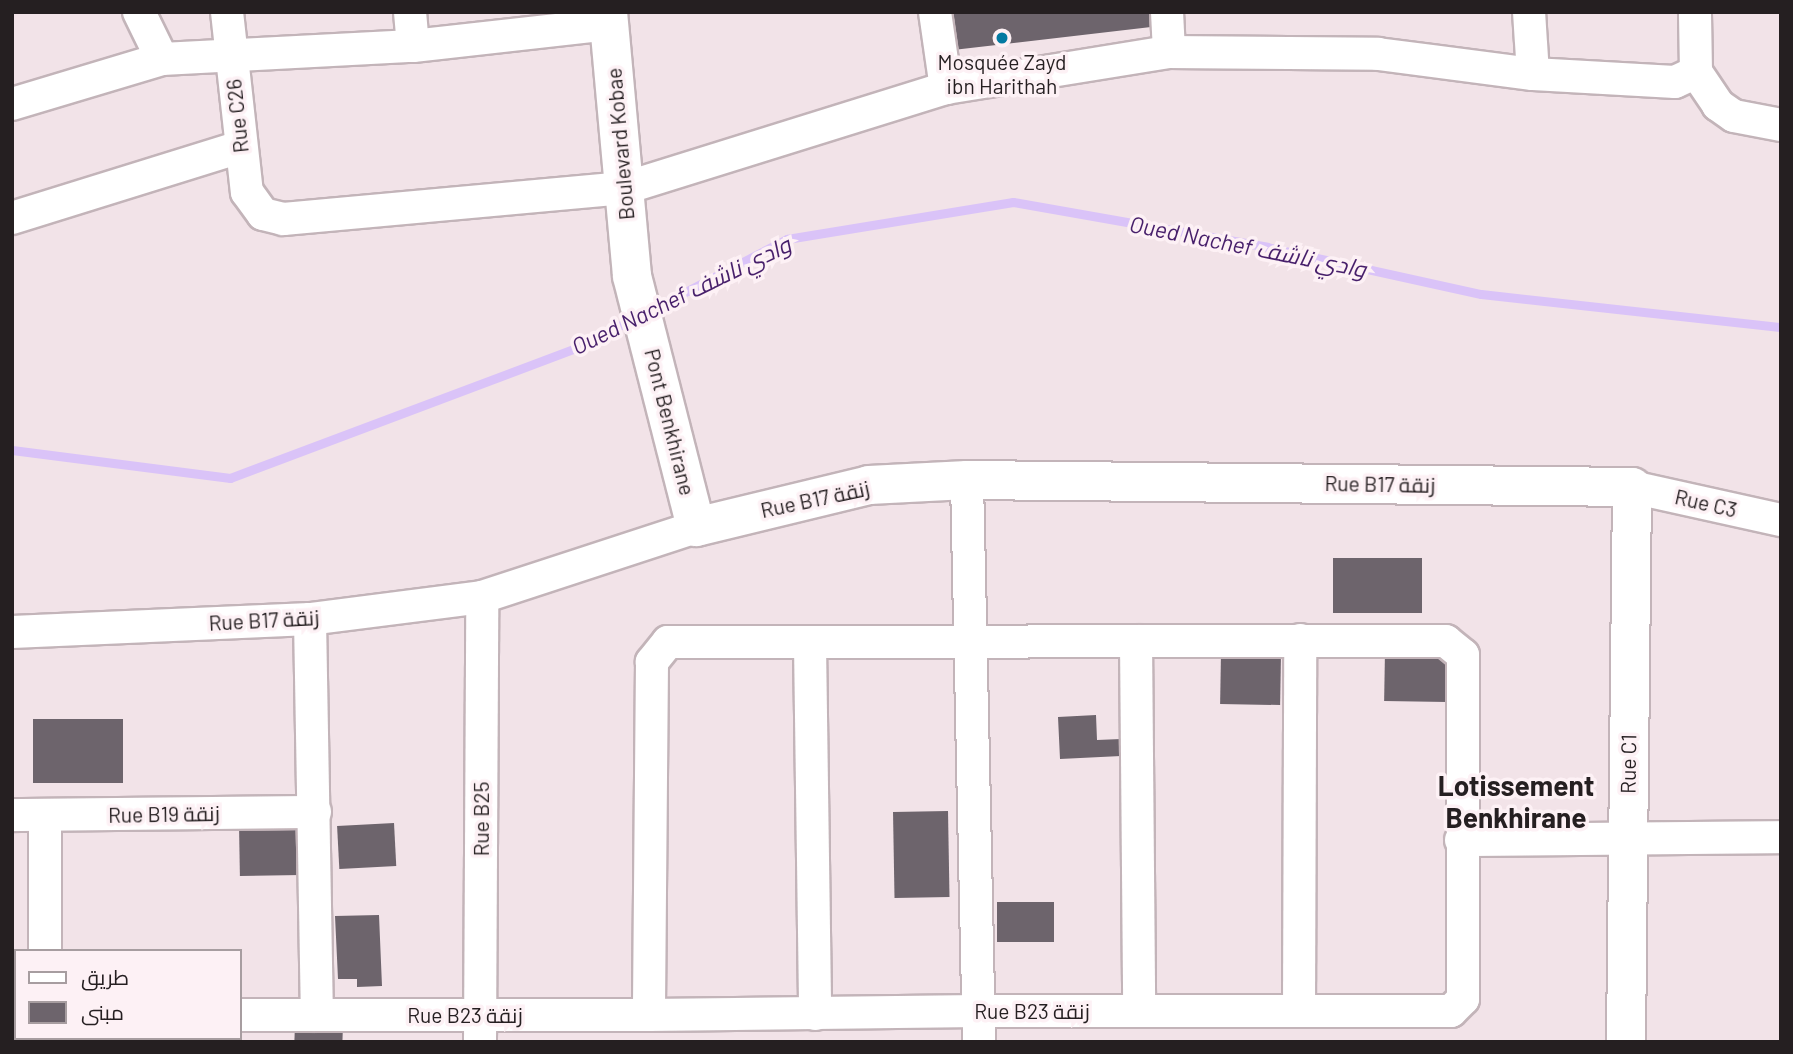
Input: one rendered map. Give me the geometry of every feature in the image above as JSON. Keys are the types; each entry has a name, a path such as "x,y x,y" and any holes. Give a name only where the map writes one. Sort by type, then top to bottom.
{"main road":[{"name":"Boulevard Kobae","path":"609,18 632,276"},
{"name":"Pont Benkhirane","path":"632,276 696,527"},
{"name":"Rue B17 زنقة","path":"696,527 869,485 967,480 1632,487"},
{"name":"Rue C1","path":"1626,1042 1632,487"}],"street":[{"path":"139,12 162,59"},
{"name":"Rue C26","path":"227,12 247,192 263,214 283,219 625,188"},
{"path":"410,12 413,46"},
{"path":"935,12 946,88"},
{"path":"1167,12 1168,52"},
{"path":"1529,12 1533,74"},
{"path":"1695,12 1696,72 1718,105 1734,116 1781,125"},
{"path":"12,104 162,59 413,46 609,18"},
{"path":"625,188 946,88 1168,52 1378,54 1533,74 1675,82 1696,72"},
{"path":"12,218 240,147"},
{"path":"967,480 979,1042"},
{"name":"Rue C3","path":"1632,487 1781,520"},
{"name":"Rue B17 زنقة","path":"12,632 310,619 482,597 696,527"},
{"name":"Rue B25","path":"480,1028 482,597"},
{"path":"310,619 317,1015"},
{"path":"649,1015 652,662 657,650 668,642 810,644 1300,640 1299,1010"},
{"name":"Rue B23 زنقة","path":"242,1015 317,1015 480,1028 649,1015 1139,1010 1444,1011 1460,1003 1463,654 1455,645 1446,641 1300,640"},
{"path":"1136,641 1139,1010"},
{"path":"810,644 815,1014"},
{"name":"Rue B19 زنقة","path":"12,816 315,812"},
{"path":"45,949 46,815"},
{"path":"1461,840 1781,837"}],"building":[{"name":"Mosquée Zayd ibn Harithah","path":"949,12 1150,12 1151,27 953,50"},
{"path":"1333,558 1422,558 1422,613 1333,613"},
{"path":"1385,651 1448,652 1447,702 1384,701"},
{"path":"1221,653 1281,654 1280,705 1220,704"},
{"path":"1096,715 1097,740 1121,739 1121,756 1060,759 1058,717"},
{"path":"33,719 123,719 123,783 33,783"},
{"path":"948,811 950,897 895,898 893,812"},
{"path":"394,823 396,866 339,869 337,826"},
{"path":"300,824 301,875 240,876 239,825"},
{"path":"997,902 1054,902 1054,942 997,942"},
{"path":"379,915 382,986 357,987 357,979 338,979 335,916"},
{"path":"295,1024 343,1026 342,1042 294,1042"}],"waterway":[{"name":"Oued Nachef وادي ناشف","path":"649,311 787,239 1013,202 1267,247 1481,294 1781,327"},
{"name":"Oued Nachef وادي ناشف","path":"12,450 230,478 574,349 633,319"}],"place":[{"name":"Mosquée Zayd ibn Harithah","path":"1002,38"}],"district":[{"name":"Lotissement Benkhirane","path":"1516,801"}]}
